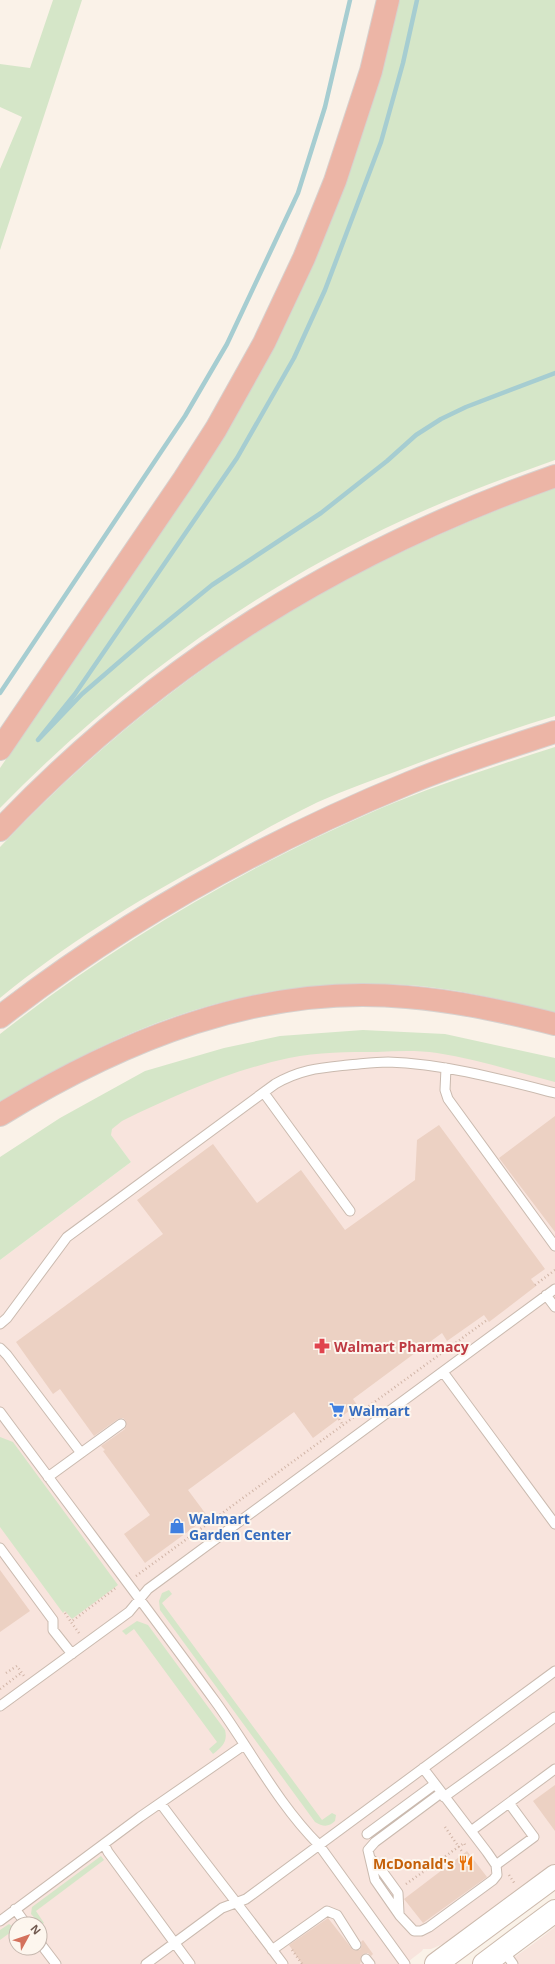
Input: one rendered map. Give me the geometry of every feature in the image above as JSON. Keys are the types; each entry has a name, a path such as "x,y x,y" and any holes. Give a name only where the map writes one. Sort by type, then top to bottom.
{"highway":[{"path":"0,749 184,479 216,429 260,349 304,258 335,181 371,71 388,0"},
{"path":"0,830 58,771 129,709 179,670 257,618 328,576 393,542 486,502 555,476"},
{"path":"0,1016 55,976 135,922 218,874 281,840 410,782 484,755 555,732"},
{"path":"0,1115 79,1070 140,1041 195,1021 275,1003 344,995 406,996 471,1005 555,1024"}],"main road":[{"path":"436,1964 555,1876"},
{"path":"484,1964 508,1957 555,1911"}],"lane":[{"path":"0,1324 7,1318 67,1237 290,1075 317,1068 386,1062 446,1068 555,1093"},
{"path":"446,1068 445,1090 448,1098 555,1246"},
{"path":"264,1093 350,1211"},
{"path":"0,1706 129,1612 148,1589 555,1289"},
{"path":"546,1295 555,1307"},
{"path":"0,1348 7,1355 81,1454"},
{"path":"443,1372 555,1524"},
{"path":"1,1414 140,1598 234,1727 255,1763 308,1834 319,1846 405,1964"},
{"path":"48,1477 121,1424"},
{"path":"0,1548 53,1620 53,1630 72,1654"},
{"path":"146,1964 222,1908 246,1899 555,1671"},
{"path":"423,1768 434,1784 443,1795 471,1831 496,1865 497,1875 493,1880 425,1930 414,1931 400,1916 375,1880 372,1860 368,1852 369,1847 443,1795 555,1717"},
{"path":"0,1921 104,1844 244,1745"},
{"path":"471,1831 555,1769"},
{"path":"367,1834 434,1784"},
{"path":"496,1865 534,1837 508,1803"},
{"path":"161,1804 283,1964"},
{"path":"104,1844 108,1852 190,1964"},
{"path":"15,1909 20,1916"},
{"path":"272,1950 327,1911 337,1914 356,1945"},
{"path":"48,1954 56,1964"}],"path":[{"path":"535,1285 555,1270"},
{"path":"132,1578 487,1320"},
{"path":"339,1419 343,1425"},
{"path":"186,1533 189,1537"},
{"path":"71,1622 119,1586"},
{"path":"65,1613 80,1633"},
{"path":"0,1688 22,1673 17,1666 6,1673"},
{"path":"444,1828 463,1854"},
{"path":"402,1879 406,1884 464,1843 468,1849"},
{"path":"508,1874 518,1888"},
{"path":"288,1944 302,1964"}],"shaded area":[{"path":"355,1039 555,1067 555,1865 445,1946 443,1944 431,1949 423,1949 405,1964 0,1964 0,1260 131,1162 95,1114 138,1090"},
{"path":"555,1927 555,1964 505,1964 533,1944"}],"green space":[{"path":"53,0 82,0 0,250 0,169 22,117 0,107 0,64 30,68"},
{"path":"397,0 555,0 555,460 441,503 403,520 347,548 293,578 240,611 188,646 139,683 44,764 0,808 0,768 231,424 255,382 293,308 342,193 362,128"},
{"path":"555,488 555,716 439,755 349,789 318,802 276,823 153,893 101,925 25,978 0,998 0,847 42,804 86,763 180,686 229,651 280,618 332,588 427,540 512,504"},
{"path":"555,747 555,1013 444,989 407,985 350,984 296,988 244,997 194,1010 145,1028 96,1049 48,1074 0,1103 0,1034 89,969 135,938 230,882 328,832 422,792"},
{"path":"363,1030 445,1034 555,1058 555,1082 467,1059 437,1053 414,1051 322,1053 289,1058 246,1069 204,1084 122,1121 112,1129 111,1135 131,1162 0,1260 0,1157 60,1118 145,1071 224,1048 280,1036"},
{"path":"0,1437 13,1442 118,1585 72,1619 65,1611 63,1613 0,1527"},
{"path":"169,1590 172,1594 162,1603 322,1820 332,1813 336,1815 333,1823 326,1826 315,1822 160,1610 159,1601 162,1593"},
{"path":"137,1621 148,1625 225,1730 226,1738 224,1744 213,1754 209,1749 217,1742 134,1629 126,1635 122,1631"},
{"path":"101,1856 104,1860 36,1911 39,1916 33,1916 31,1914 32,1907"},
{"path":"8,1925 8,1934 0,1940 0,1930"}],"building":[{"path":"555,1116 555,1232 499,1158"},
{"path":"439,1125 545,1269 531,1279 536,1286 489,1322 484,1315 447,1341 442,1333 353,1399 357,1405 313,1438 294,1412 188,1490 208,1517 145,1563 124,1534 150,1515 103,1451 105,1450 101,1446 125,1429 126,1421 123,1418 118,1419 94,1436 60,1389 53,1394 16,1342 163,1234 137,1200 213,1144 257,1203 301,1170 345,1230 415,1180 417,1140"},
{"path":"0,1570 30,1611 0,1632"},
{"path":"555,1785 555,1831 533,1801"},
{"path":"467,1851 487,1877 423,1923 404,1899"},
{"path":"328,1918 353,1950 360,1950 362,1945 361,1942 363,1940 373,1954 371,1956 368,1953 363,1954 360,1964 302,1964 289,1945"}],"waterway":[{"path":"0,693 185,416 227,344 298,193 325,107 350,0"},
{"path":"417,0 403,63 381,142 325,290 294,358 237,458 75,694 38,740 82,694 212,585 321,513 387,461 416,435 441,419 466,407 555,373"}],"place":[{"name":"Walmart Pharmacy","path":"322,1346"},
{"name":"Walmart","path":"337,1410"},
{"name":"Walmart Garden Center","path":"177,1526"},
{"name":"McDonald's","path":"466,1863"}]}
